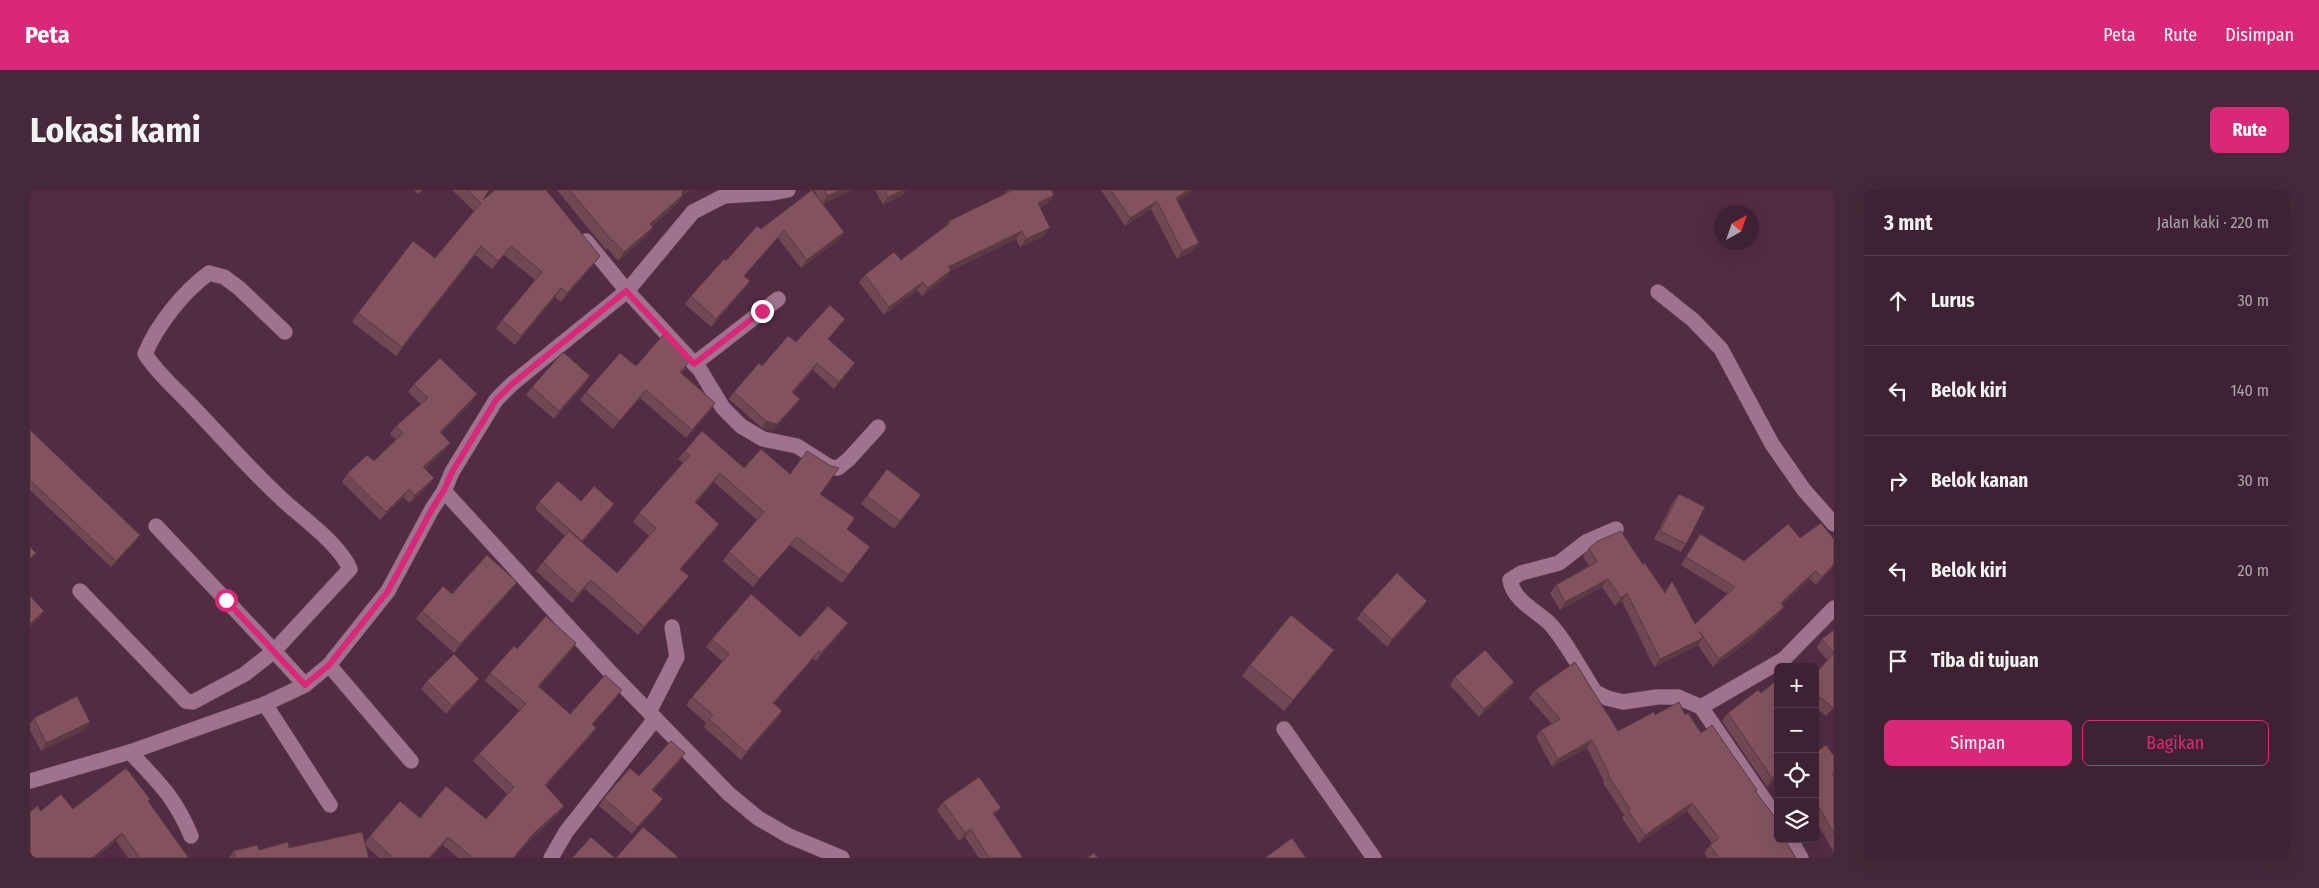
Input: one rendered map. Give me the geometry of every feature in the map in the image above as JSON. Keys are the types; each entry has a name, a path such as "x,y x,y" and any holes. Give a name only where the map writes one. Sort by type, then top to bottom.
{"street":[{"path":"30,781 130,752 266,704 305,685 329,665 388,591 452,472 496,400 512,384 626,291 693,212 724,196 788,190"},
{"path":"574,226 626,291 700,370 723,408 741,426 762,439 797,446 830,467 838,468 844,465 878,426"},
{"path":"80,591 186,701 193,702 245,674 274,651 350,569 346,560 327,540 279,496 183,396 155,370 145,354 152,339 180,298 209,273 224,277 239,288 285,332"},
{"path":"1658,292 1693,320 1721,349 1735,373 1756,418 1804,490 1834,524"},
{"path":"694,364 778,299"},
{"path":"444,490 652,716 729,794 758,818 789,836 842,858"},
{"path":"156,526 305,685"},
{"path":"1616,528 1586,542 1559,563 1522,573 1510,580 1511,588 1519,599 1550,623 1595,692 1607,698 1623,702 1657,697 1678,697 1701,707 1774,814"},
{"path":"1701,707 1784,659 1834,608"},
{"path":"551,858 566,832 652,716 677,657 677,646 672,628"},
{"path":"329,665 411,761"},
{"path":"266,704 330,805"},
{"path":"1284,729 1374,858"},
{"path":"130,752 179,808 191,836"},
{"path":"1793,843 1802,858"}],"building":[{"path":"467,190 489,190 483,200 495,190 546,190 600,256 567,293 561,288 521,336 502,320 542,272 511,246 498,261 481,246 402,347 358,313 413,241 435,258 481,203"},
{"path":"570,190 684,190 681,193 683,195 650,224 653,227 624,252 612,241"},
{"path":"812,190 844,232 807,260 784,230 744,276 750,281 716,319 691,296 757,226 761,229"},
{"path":"824,190 841,190 827,196"},
{"path":"885,190 903,190 888,197"},
{"path":"1010,190 1051,190 1054,195 1038,203 1050,228 1026,239 1022,231 948,267 951,270 928,288 923,282 889,307 865,275 894,252 901,260 950,223 949,221"},
{"path":"1111,190 1188,190 1176,198 1199,243 1182,251 1157,201 1130,218"},
{"path":"830,305 845,319 828,339 855,363 839,382 817,363 792,392 800,399 777,424 766,421 734,392 759,363 762,366 788,336 796,342"},
{"path":"665,333 691,360 680,372 715,403 692,430 646,390 619,421 586,392 620,353 636,366"},
{"path":"563,352 590,376 559,411 532,387"},
{"path":"440,358 477,394 440,432 450,443 423,467 434,478 415,495 409,489 386,512 347,474 367,455 374,461 403,433 396,426 428,398 414,384"},
{"path":"30,430 140,535 116,561 30,480"},
{"path":"702,431 744,468 761,449 790,474 807,451 831,466 839,468 820,494 855,518 847,529 870,547 848,575 797,537 759,579 729,552 764,512 720,473 695,502 719,524 680,569 689,576 644,627 591,580 578,594 543,562 569,531 617,573 656,528 639,513 690,455 685,451"},
{"path":"887,469 921,495 900,521 867,496"},
{"path":"558,481 581,501 594,486 614,504 582,541 539,502"},
{"path":"1679,494 1705,507 1686,544 1660,531"},
{"path":"1821,523 1833,538 1834,536 1834,564 1822,577 1815,571 1781,603 1784,607 1719,659 1699,631 1703,638 1660,659 1627,593 1621,598 1608,579 1565,602 1556,585 1597,562 1589,548 1598,541 1621,531 1643,565 1644,562 1665,593 1672,581 1695,624 1735,587 1686,557 1700,534 1744,561 1788,524 1800,538"},
{"path":"30,547 36,553 30,559"},
{"path":"487,555 517,582 460,644 422,611 443,586 452,594"},
{"path":"1397,573 1427,601 1392,639 1362,611"},
{"path":"751,594 800,637 828,606 848,623 821,653 819,651 773,703 782,711 746,752 709,719 713,715 692,697 729,654 712,639"},
{"path":"30,596 44,611 30,624"},
{"path":"1291,615 1334,650 1293,700 1250,665"},
{"path":"546,616 576,643 538,686 570,714 605,675 622,690 592,724 596,728 545,785 564,806 534,833 513,858 473,858 448,837 429,858 393,858 370,836 400,801 420,818 446,786 486,819 514,787 479,754 526,704 490,673 514,646 517,649"},
{"path":"1834,630 1834,653 1822,639"},
{"path":"1485,650 1514,682 1484,709 1455,677"},
{"path":"1834,653 1834,705 1832,707 1819,698 1819,670"},
{"path":"454,654 479,679 452,706 427,681"},
{"path":"1575,662 1618,731 1654,712 1655,715 1679,702 1685,715 1688,713 1701,733 1712,725 1757,790 1755,791 1774,816 1774,843 1787,843 1796,858 1719,858 1710,845 1719,838 1692,803 1645,835 1628,811 1630,809 1608,775 1592,740 1558,759 1541,730 1560,719 1535,690"},
{"path":"1774,682 1774,777 1772,778 1728,713 1758,690 1761,693"},
{"path":"77,696 90,722 46,743 34,718"},
{"path":"671,741 685,753 652,790 663,799 637,827 604,798 630,768 639,776"},
{"path":"1826,745 1834,756 1834,772 1832,773 1834,777 1834,834 1819,807 1819,750"},
{"path":"126,768 150,799 148,801 187,858 140,858 122,833 92,858 30,858 30,812 37,806 41,811 61,794 73,809"},
{"path":"979,777 1001,808 993,813 1023,858 989,858 971,829 965,833 943,802"},
{"path":"643,827 676,855 678,858 616,858"},
{"path":"362,832 369,858 236,858 233,851 257,845 259,850 288,842 289,848"},
{"path":"591,837 615,858 572,858"},
{"path":"1292,838 1306,858 1265,858"},
{"path":"1094,853 1098,858 1087,858"}],"route":[{"path":"226,600 305,685 329,665 388,591 452,472 496,400 512,384 626,291 694,364 762,311"}]}
